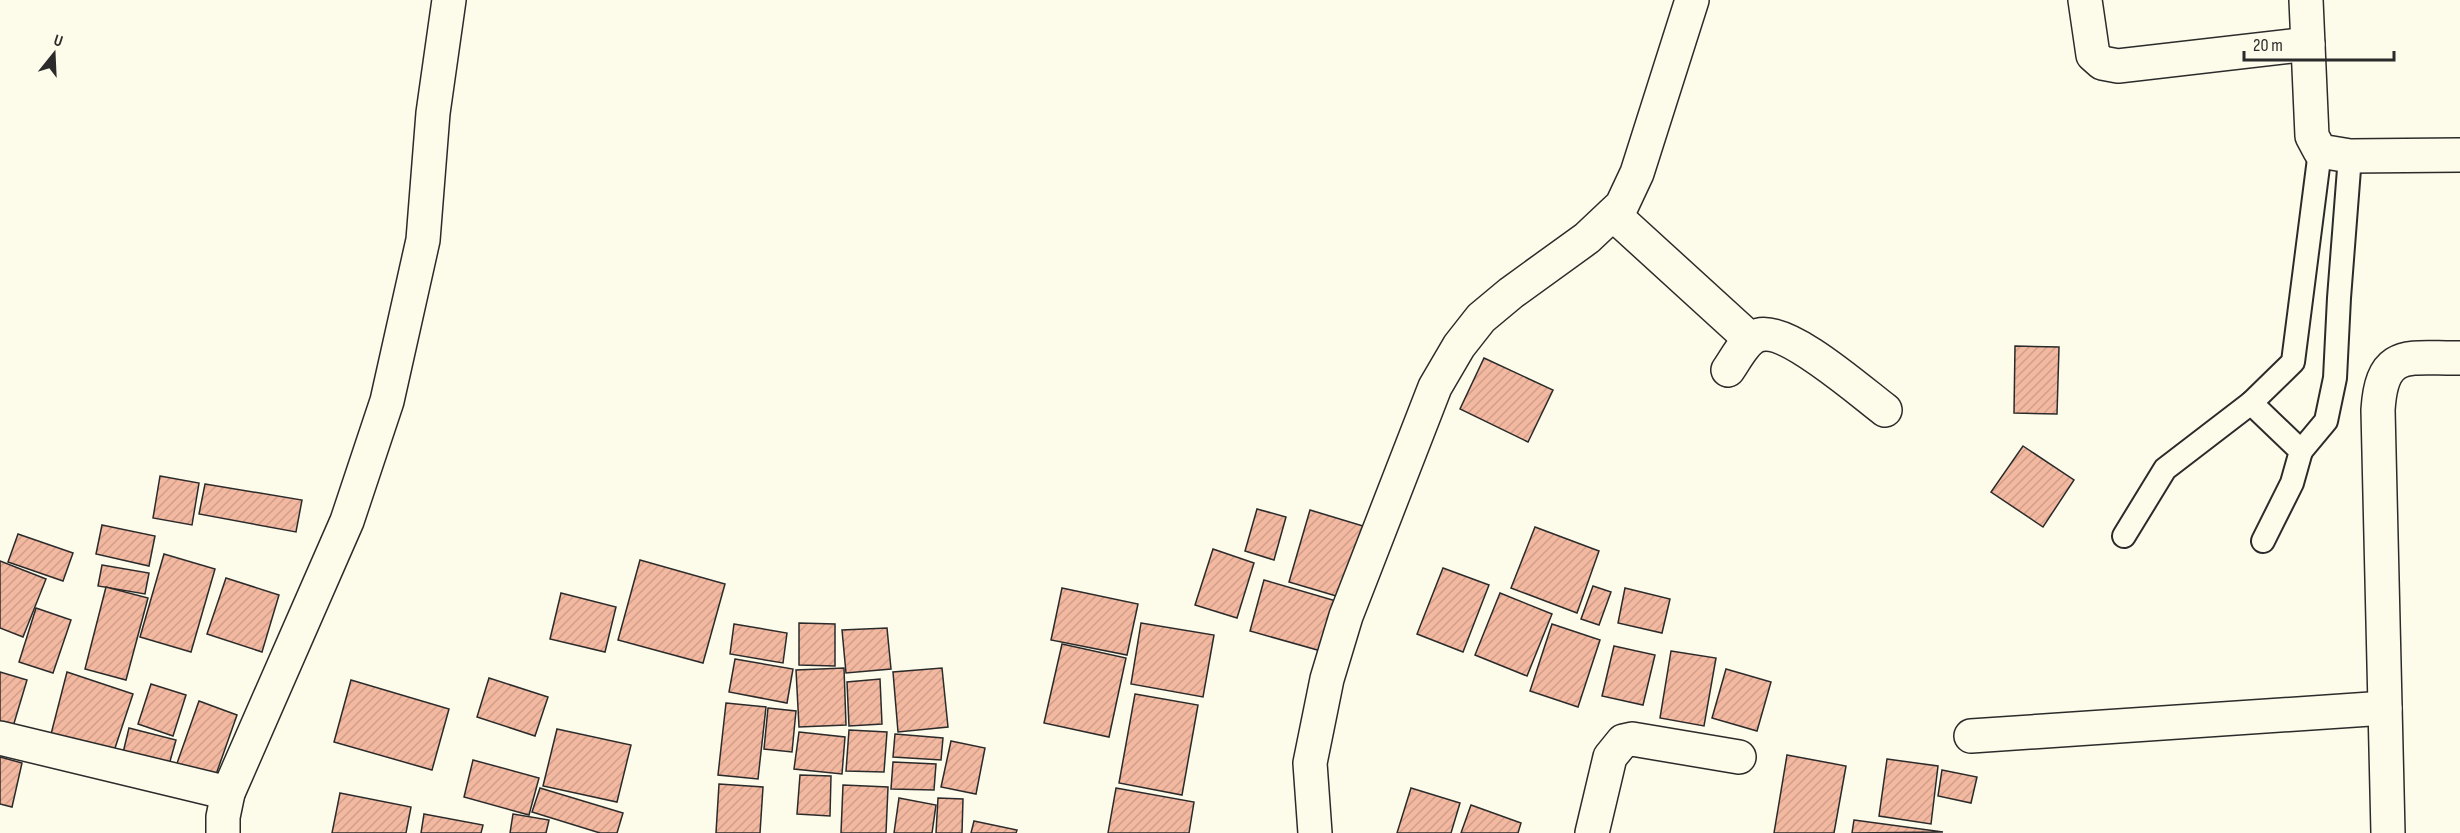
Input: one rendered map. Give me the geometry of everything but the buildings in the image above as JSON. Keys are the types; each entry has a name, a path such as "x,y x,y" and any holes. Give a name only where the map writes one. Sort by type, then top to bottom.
{"street":[{"path":"223,833 223,817 228,793 347,521 387,401 423,240 433,113 449,0"},
{"path":"1315,833 1310,763 1327,679 1346,616 1436,387 1459,346 1481,318 1511,293 1587,238 1622,204 1637,173 1692,0"},
{"path":"2085,0 2092,55 2102,63 2118,66 2308,44"},
{"path":"2306,0 2312,136 2335,154 2460,155"},
{"path":"1613,214 1750,339"},
{"path":"1728,370 1750,339 1758,335 1772,334 1803,349 1886,410"},
{"path":"2388,833 2379,387 2388,370 2401,359 2460,358"},
{"path":"1971,736 2385,708"},
{"path":"0,738 228,793"},
{"path":"1592,833 1610,757 1623,741 1632,739 1739,757"}],"lane":[{"path":"2124,536 2165,469 2251,403 2293,362 2335,154"},
{"path":"2263,541 2292,483 2301,451 2326,421 2335,378 2339,298 2335,154"},
{"path":"2251,403 2301,451"}]}
